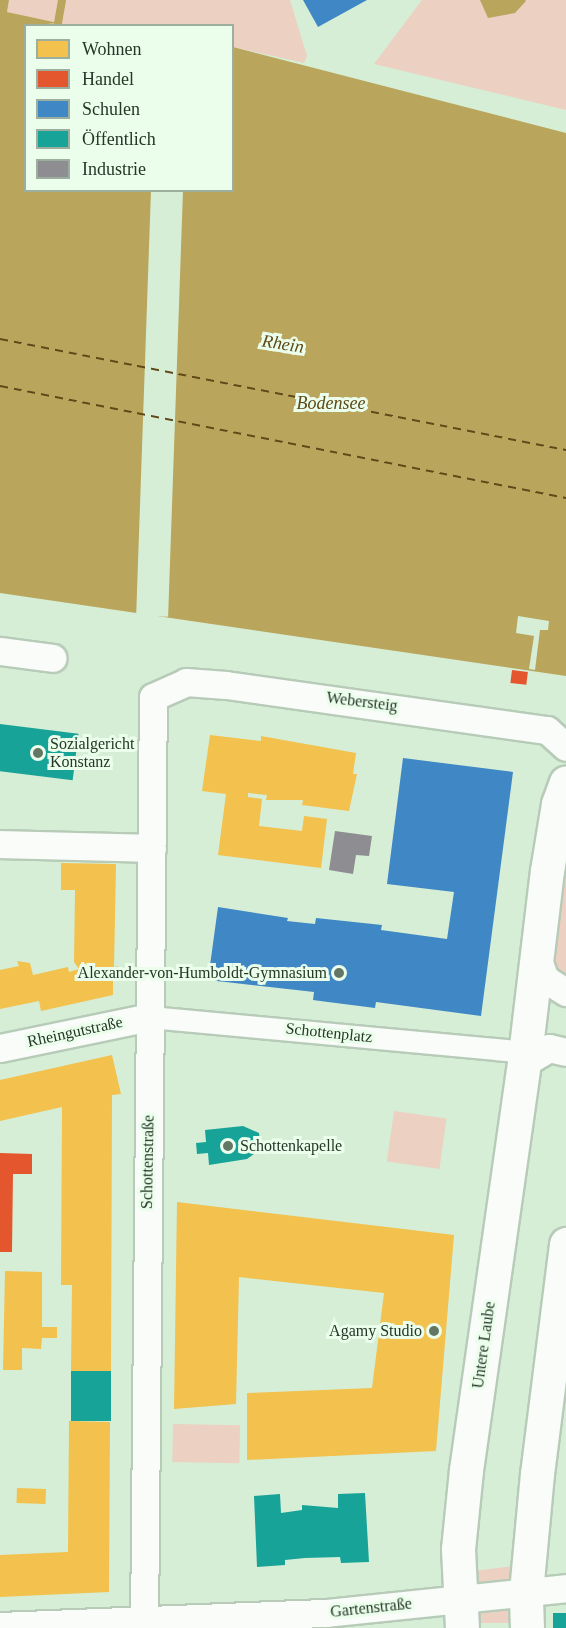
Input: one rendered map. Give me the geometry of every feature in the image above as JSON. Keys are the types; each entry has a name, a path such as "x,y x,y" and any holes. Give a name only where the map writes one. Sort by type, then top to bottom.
{"main road":[{"name":"Untere Laube","path":"461,1613 458,1549 516,1057 537,957 552,837 566,782"},
{"path":"527,1628 526,1592 566,1244"}],"street":[{"path":"0,651 53,658"},
{"name":"Webersteig","path":"153,697 186,682 226,685 547,730 566,747"},
{"name":"Schottenstraße","path":"144,1624 153,697"},
{"path":"0,844 152,848"},
{"path":"537,957 544,979 566,992"},
{"name":"Rheingutstraße","path":"0,1048 150,1017"},
{"name":"Schottenplatz","path":"150,1017 516,1057"},
{"path":"516,1057 549,1048 566,1052"},
{"name":"Gartenstraße","path":"0,1626 144,1624 326,1613 461,1613 526,1592 566,1588"}],"shaded area":[{"path":"9,0 290,0 307,56 304,63 234,47 234,24 54,24 7,12"},
{"path":"422,0 566,0 566,110 374,64"},
{"path":"566,824 566,981 564,981 548,959"},
{"path":"394,1111 446,1118 439,1169 387,1162"},
{"path":"173,1424 240,1425 239,1463 172,1462"},
{"path":"514,1566 513,1583 473,1587 473,1571"},
{"path":"475,1607 513,1607 513,1623 475,1623"}],"water":[{"name":"Bodensee","path":"0,0 9,0 7,12 58,23 24,24 24,192 234,192 234,47 566,133 566,676 0,593"},
{"path":"480,0 526,1 515,13 488,18"}],"pier":[{"path":"151,192 183,192 168,617 136,616"},
{"path":"518,616 549,621 548,630 540,630 535,670 529,669 534,636 516,633"}],"building: Wohnen":[{"path":"210,735 261,741 261,736 356,753 353,774 357,774 349,811 302,805 303,800 266,800 267,795 248,793 248,797 262,799 259,826 302,831 304,816 327,819 321,868 218,855 226,794 202,791"},
{"path":"61,863 116,864 114,967 118,966 118,977 113,978 113,995 41,1011 39,1001 0,1009 0,970 19,966 17,961 30,963 33,975 68,967 69,972 79,969 74,962 75,890 61,890"},
{"path":"112,1055 121,1094 112,1095 111,1371 71,1371 72,1285 61,1285 62,1107 0,1121 0,1080"},
{"path":"177,1202 454,1235 436,1451 247,1460 247,1393 372,1388 384,1293 239,1277 236,1404 174,1409"},
{"path":"5,1271 42,1272 42,1327 57,1327 57,1338 42,1338 41,1349 22,1348 22,1370 3,1370"},
{"path":"69,1421 110,1422 109,1592 0,1597 0,1555 68,1552"},
{"path":"17,1488 46,1489 45,1504 16,1503"}],"building: Handel":[{"path":"512,670 528,672 526,685 510,683"},
{"path":"0,1153 32,1154 32,1174 13,1174 12,1252 0,1252"}],"building: Schulen":[{"path":"303,0 367,0 318,27"},
{"path":"403,758 513,772 481,1016 376,1002 375,1008 328,1002 313,1000 314,992 208,980 218,907 288,918 287,921 315,924 316,918 382,925 381,930 447,939 454,892 387,884"}],"building: Öffentlich":[{"name":"Sozialgericht Konstanz","path":"0,724 78,734 73,780 0,771"},
{"name":"Schottenkapelle","path":"243,1126 259,1133 261,1149 247,1159 209,1165 208,1153 197,1154 196,1143 206,1142 205,1130"},
{"path":"71,1371 111,1371 111,1421 71,1421"},
{"path":"365,1493 369,1562 341,1563 340,1557 305,1558 285,1560 285,1565 257,1567 254,1496 280,1494 281,1513 302,1510 302,1505 338,1508 338,1494"},
{"path":"553,1613 566,1613 566,1628 553,1628"}],"building: Industrie":[{"path":"335,831 372,836 369,856 356,855 353,874 329,870"}],"waterway":[{"path":"58,23 62,0"}],"ferry route":[{"path":"0,339 566,450"},
{"path":"0,386 566,498"}],"place":[{"name":"Sozialgericht Konstanz","path":"38,753"},
{"name":"Alexander-von-Humboldt-Gymnasium","path":"339,973"},
{"name":"Schottenkapelle","path":"228,1146"},
{"name":"Agamy Studio","path":"434,1331"}],"water label":[{"name":"Rhein","path":"283,344"}]}
